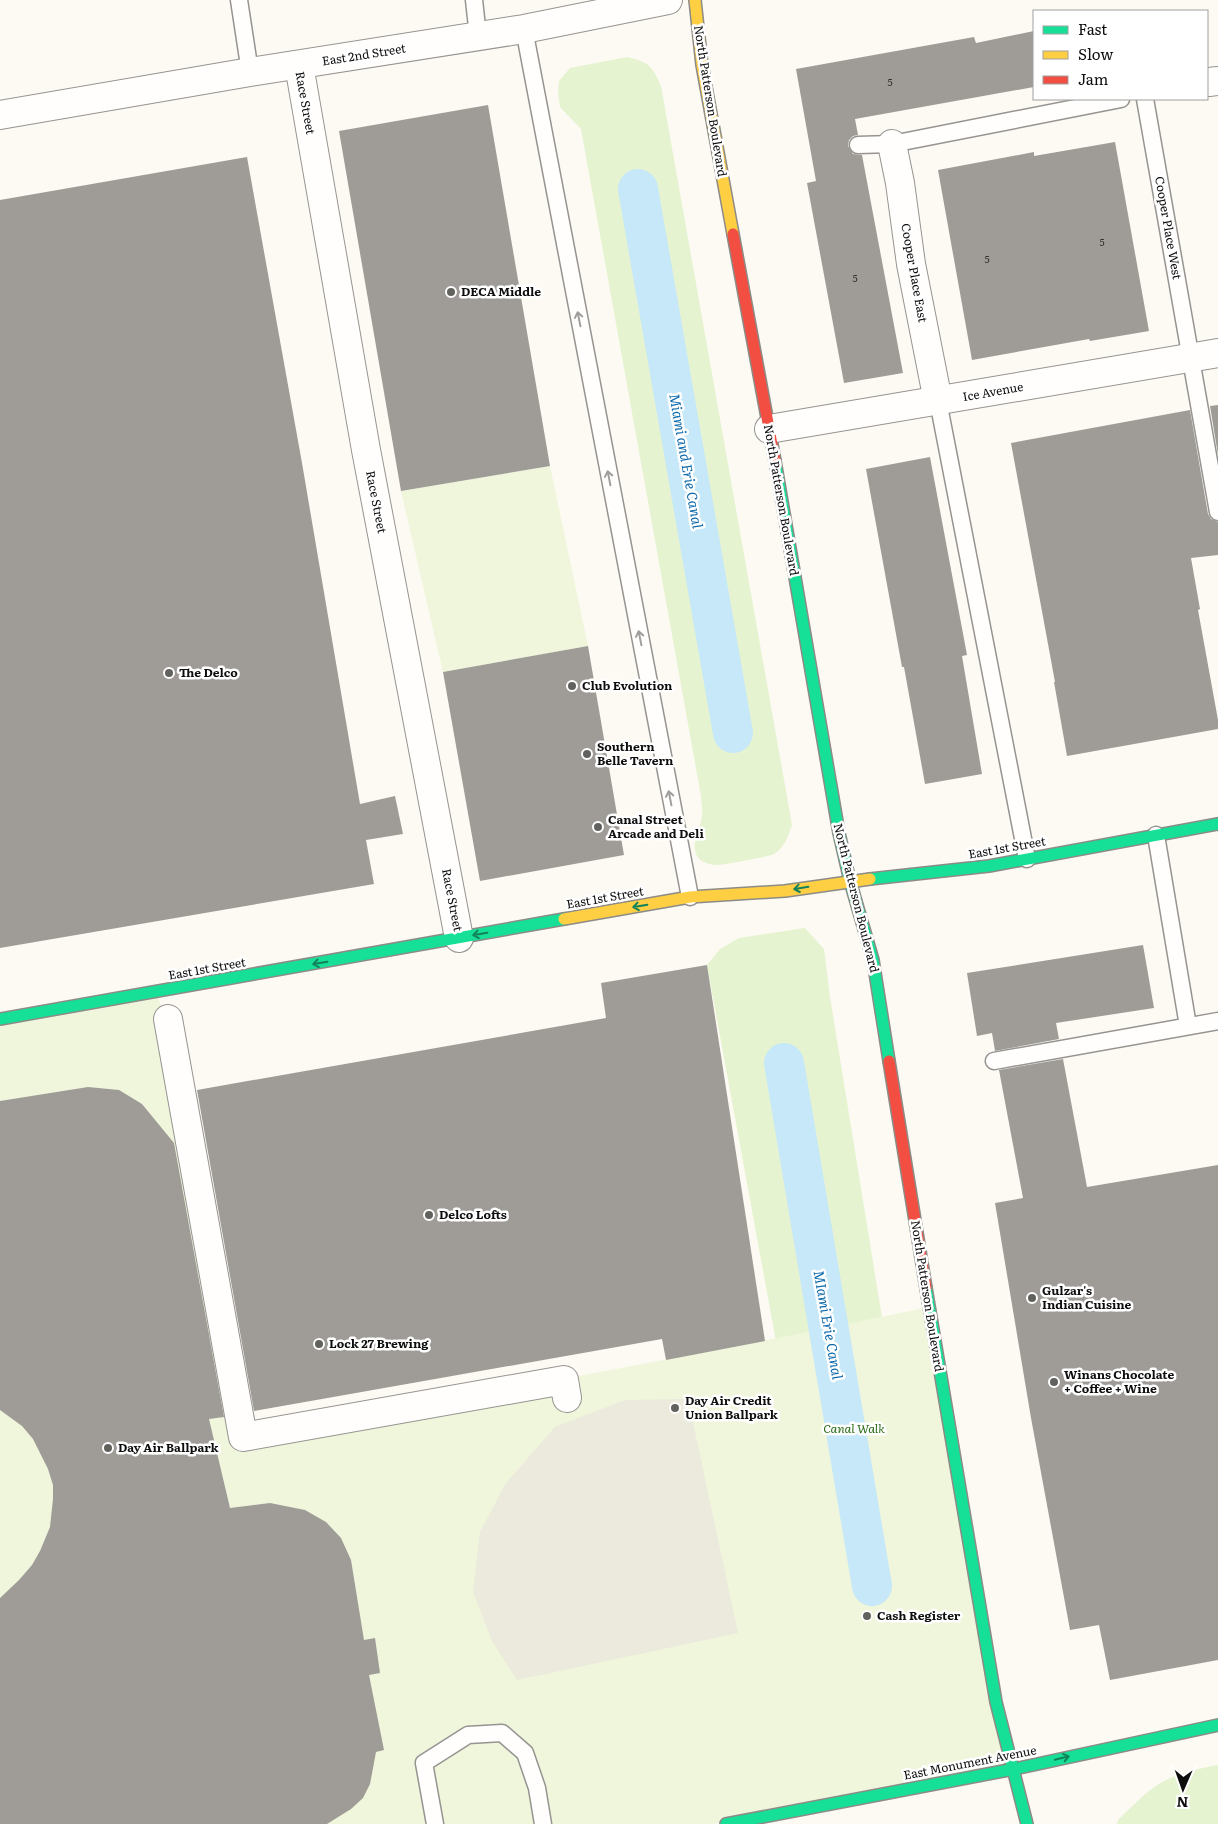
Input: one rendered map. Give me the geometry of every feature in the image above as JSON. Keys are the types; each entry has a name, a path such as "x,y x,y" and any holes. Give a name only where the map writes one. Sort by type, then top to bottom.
{"main road":[{"name":"North Patterson Boulevard","path":"694,0 702,65 769,429 835,810 850,881 873,960 929,1307 996,1702 1028,1824"},
{"name":"East 1st Street","path":"0,1019 690,897 785,891 850,881 988,866 1218,824"},
{"name":"East Monument Avenue","path":"726,1824 787,1818 1218,1724"}],"street":[{"name":"East 2nd Street","path":"0,114 524,29 563,11 668,0"},
{"name":"Race Street","path":"299,65 366,450 459,938"},
{"name":"Cooper Place East","path":"892,144 900,183 911,264 938,401"},
{"name":"Ice Avenue","path":"769,429 1218,353"},
{"path":"168,1019 243,1437 564,1380 567,1398"}],"lane":[{"path":"239,0 250,72"},
{"path":"474,0 478,36"},
{"path":"524,29 690,897"},
{"path":"858,145 892,144 1116,100"},
{"name":"Cooper Place West","path":"1145,100 1218,512"},
{"path":"938,401 1027,860"},
{"path":"1156,835 1188,1026"},
{"path":"994,1061 1218,1021"},
{"path":"435,1824 424,1763 468,1735 502,1733 525,1753 537,1788 543,1824"}],"green space":[{"path":"627,57 645,63 655,73 661,86 792,825 783,845 774,854 721,865 703,861 698,858 695,851 695,841 702,813 701,796 581,129 560,107 558,92 559,81 570,68"},
{"path":"550,466 588,646 443,672 401,491"},
{"name":"Canal Walk","path":"805,928 824,949 830,997 890,1367 854,1767 707,965 720,949 739,938"},
{"name":"Day Air Credit Union Ballpark","path":"158,996 176,1060 243,1437 501,1391 929,1307 1014,1769 713,1824 0,1824 0,1020"},
{"path":"1218,1765 1218,1824 1117,1824 1118,1820 1139,1800 1162,1782 1190,1771"}],"shaded area":[{"path":"688,1399 738,1633 517,1680 492,1641 473,1592 480,1532 506,1483 555,1427 625,1400"}],"building":[{"path":"1033,31 1033,87 855,119 858,135 853,136 849,140 848,146 853,154 862,155 903,373 844,383 807,183 816,181 796,69 974,37 976,43"},
{"name":"DECA Middle","path":"488,105 550,466 401,491 339,131"},
{"path":"1115,142 1149,331 1090,341 1089,339 972,360 938,170 1034,152 1034,156"},
{"name":"The Delco","path":"247,157 302,463 360,804 395,796 403,834 366,840 374,884 0,948 0,200"},
{"path":"1218,405 1218,455 1210,406"},
{"path":"1190,410 1208,514 1211,519 1218,522 1218,555 1191,558 1218,729 1067,756 1011,443"},
{"path":"930,457 967,655 962,656 982,774 925,784 866,469"},
{"path":"588,646 624,855 480,881 443,672"},
{"path":"1143,945 1154,1008 1056,1023 1059,1039 995,1051 992,1033 977,1036 967,973"},
{"name":"Delco Lofts","path":"707,965 765,1341 666,1360 662,1339 254,1411 197,1090 606,1018 601,983"},
{"path":"1063,1059 1087,1187 1218,1165 1218,1660 1110,1680 1099,1625 1070,1630 1031,1418 995,1203 1023,1198 999,1070"},
{"name":"Day Air Ballpark","path":"88,1087 119,1090 142,1104 174,1143 224,1417 209,1419 230,1508 270,1503 305,1510 326,1522 341,1538 351,1560 364,1640 375,1638 380,1673 369,1675 384,1750 376,1752 370,1784 363,1798 351,1809 327,1824 0,1824 0,1598 32,1565 40,1551 50,1527 53,1485 48,1469 33,1439 22,1426 0,1410 0,1101"}],"waterway":[{"name":"Miami and Erie Canal","path":"638,189 733,733"},
{"name":"MIami Erie Canal","path":"784,1063 872,1586"}],"traffic: fast":[{"path":"775,461 839,833 850,881 873,960 889,1061"},
{"path":"870,879 989,866 1218,824"},
{"path":"0,1019 564,919"},
{"path":"926,1288 996,1702 1027,1824"},
{"path":"726,1824 1014,1769 1218,1725"}],"traffic: slow":[{"path":"695,0 702,65 733,234"},
{"path":"564,919 690,897 785,891 870,879"}],"traffic: jam":[{"path":"733,234 775,461"},
{"path":"889,1061 926,1288"}],"place":[{"name":"DECA Middle","path":"451,292"},
{"name":"The Delco","path":"169,673"},
{"name":"Club Evolution","path":"572,686"},
{"name":"Southern Belle Tavern","path":"587,754"},
{"name":"Canal Street Arcade and Deli","path":"598,827"},
{"name":"Delco Lofts","path":"429,1215"},
{"name":"Gulzar's Indian Cuisine","path":"1032,1298"},
{"name":"Lock 27 Brewing","path":"319,1344"},
{"name":"Winans Chocolate + Coffee + Wine","path":"1054,1382"},
{"name":"Day Air Credit Union Ballpark","path":"675,1408"},
{"name":"Day Air Ballpark","path":"108,1448"},
{"name":"Cash Register","path":"867,1616"}]}
